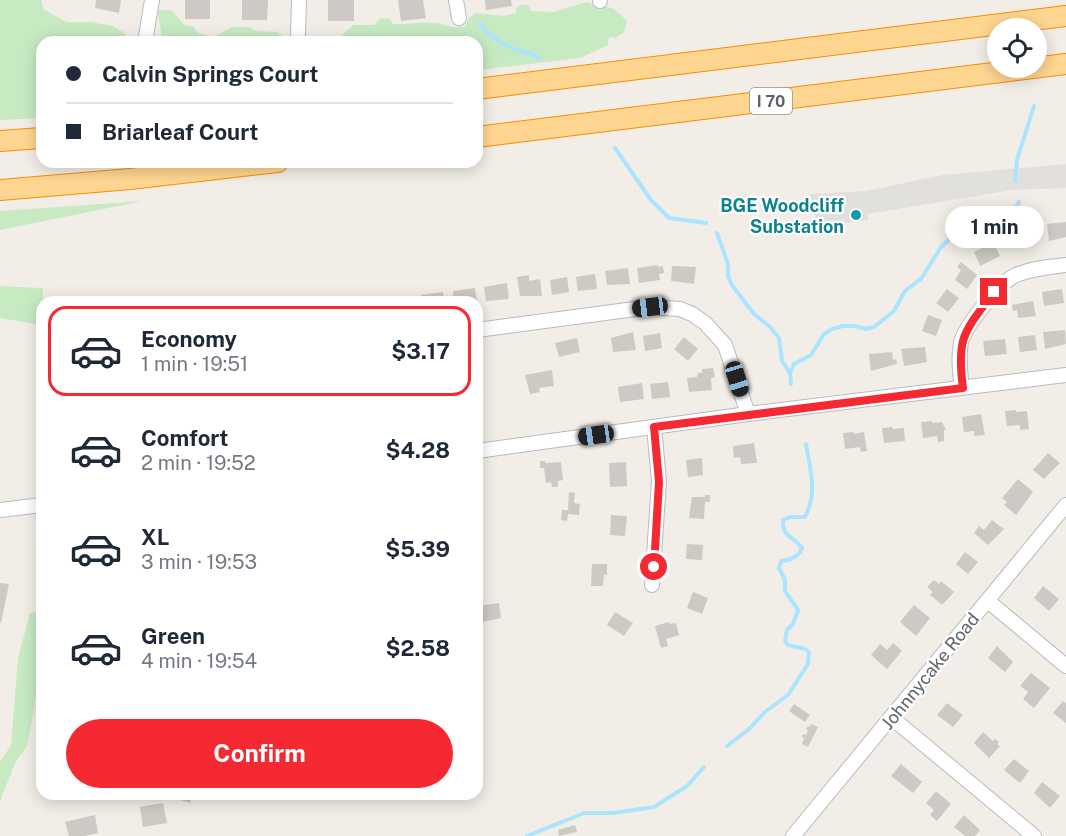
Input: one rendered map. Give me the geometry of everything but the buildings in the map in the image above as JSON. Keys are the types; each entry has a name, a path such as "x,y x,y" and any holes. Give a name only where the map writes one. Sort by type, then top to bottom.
{"highway":[{"path":"483,87 1066,16"},
{"name":"I 70","path":"483,136 1066,64"},
{"path":"0,141 36,138"},
{"path":"0,190 222,168"}],"street":[{"path":"146,36 152,0"},
{"path":"298,33 299,0"},
{"path":"456,0 459,18"},
{"path":"963,388 960,367 962,341 966,331 994,292 1015,275 1036,269 1066,265"},
{"path":"483,329 650,307 680,309 705,323 725,345 748,414"},
{"path":"483,450 748,414 1066,375"},
{"path":"652,585 659,482 654,427"},
{"name":"Johnnycake Road","path":"795,835 1066,505"},
{"path":"0,510 36,506"},
{"path":"988,601 1066,666"},
{"path":"892,718 1034,836"}],"shaded area":[{"path":"1066,164 1066,188 1012,190 868,214 868,220 845,223 844,220 817,223 810,194 866,191 942,175"}],"green space":[{"path":"0,0 41,0 44,10 67,22 91,22 113,26 126,36 36,36 36,118 0,120"},
{"path":"587,2 612,8 627,21 624,32 616,38 609,37 608,45 580,58 483,69 483,36 341,36 353,25 374,25 381,18 390,19 393,24 437,23 461,27 465,26 469,18 476,13 504,16 516,13 520,5 529,5 531,11 553,12"},
{"path":"158,10 171,10 185,25 194,27 198,33 210,36 161,36"},
{"path":"232,27 249,27 256,31 277,32 283,36 216,36"},
{"path":"143,201 0,230 0,211"},
{"path":"0,286 43,288 43,296 36,296 36,324 0,318"},
{"path":"36,612 36,696 27,746 16,761 0,801 0,762 11,745 18,658 30,613"}],"waterway":[{"path":"480,24 503,44 539,58"},
{"path":"1015,181 1017,160 1034,106"},
{"path":"615,148 651,200 669,218 706,223"},
{"path":"791,384 790,373 794,364 811,355 824,334 843,326 866,329 874,327 894,311 905,291 921,279 941,247 956,233 959,226 965,224 992,227 998,214 1014,209 1019,202"},
{"path":"717,233 728,264 728,276 732,285 754,314 779,338 782,361 790,373"},
{"path":"727,746 788,695 808,664 809,652 788,645 785,641 787,630 793,624 798,610 785,591 785,580 779,568 781,561 794,558 802,548 786,534 783,520 790,517 805,517 809,508 812,481 806,444"},
{"path":"527,836 584,813 613,813 654,807 687,786 704,767"}],"place":[{"name":"BGE Woodcliff Substation","path":"856,215"}],"route":[{"path":"654,567 659,482 654,427 963,388 960,367 962,341 966,331 994,292"}]}
